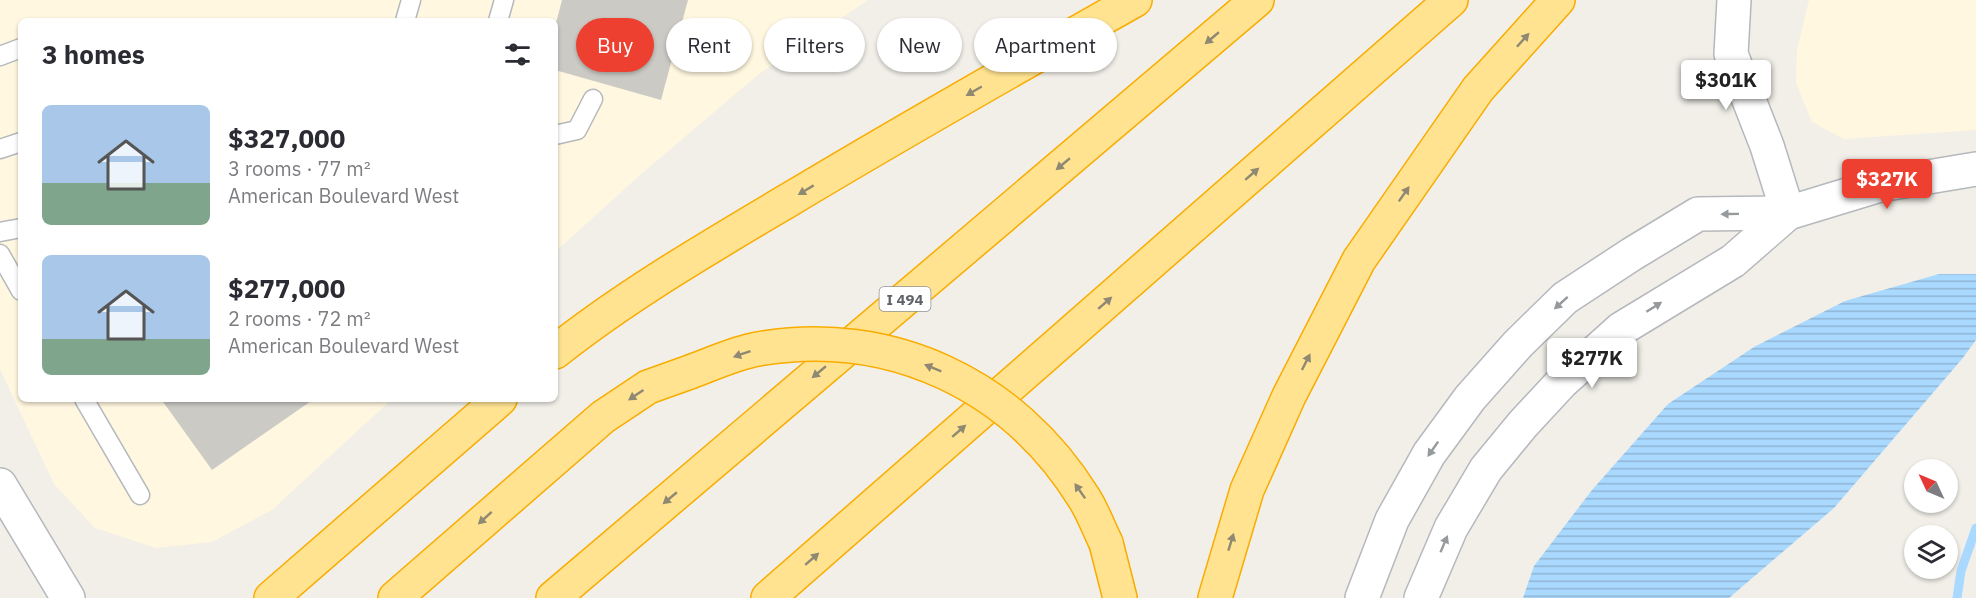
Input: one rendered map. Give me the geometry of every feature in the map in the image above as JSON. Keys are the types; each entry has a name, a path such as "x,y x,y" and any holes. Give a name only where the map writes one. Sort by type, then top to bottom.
{"highway":[{"path":"558,350 612,310 726,237 913,126 1135,0"},
{"name":"I 494","path":"553,598 1257,0"},
{"path":"768,598 1451,0"},
{"path":"1215,598 1247,490 1289,396 1359,260 1478,89 1558,0"},
{"path":"395,598 603,417 648,387 756,349 800,344 832,344 920,362 960,378 992,398 1035,434 1086,500 1106,543 1120,598"},
{"path":"271,598 497,402"}],"street":[{"path":"1734,0 1731,54 1767,146 1788,213"},
{"path":"1362,598 1392,520 1429,454 1470,398 1518,344 1566,298 1698,214 1788,213 1880,185 1976,169"},
{"path":"1421,598 1451,528 1486,469 1562,382 1621,329 1733,261 1788,213"},
{"path":"0,485 68,598"}],"lane":[{"path":"406,18 411,0"},
{"path":"499,18 504,0"},
{"path":"0,56 18,49"},
{"path":"558,134 577,130 593,99"},
{"path":"0,149 18,143"},
{"path":"0,232 18,229"},
{"path":"0,254 18,286"},
{"path":"86,402 140,495"}],"shaded area":[{"path":"0,0 868,0 841,18 764,18 764,71 640,175 558,249 558,18 18,18 18,402 389,402 272,510 212,542 156,548 95,528 54,484 0,369"},
{"path":"1809,0 1976,0 1976,130 1844,139 1812,122 1796,83 1797,50"}],"water":[{"path":"1939,274 1976,274 1976,340 1834,508 1729,598 1523,598 1534,566 1592,490 1668,404 1754,347 1845,301"}],"building":[{"path":"562,0 688,0 683,18 666,18 666,72 669,72 661,100 558,71 558,18"},
{"path":"163,402 310,402 212,470"}],"waterway":[{"path":"1957,598 1961,571 1976,528"}]}
